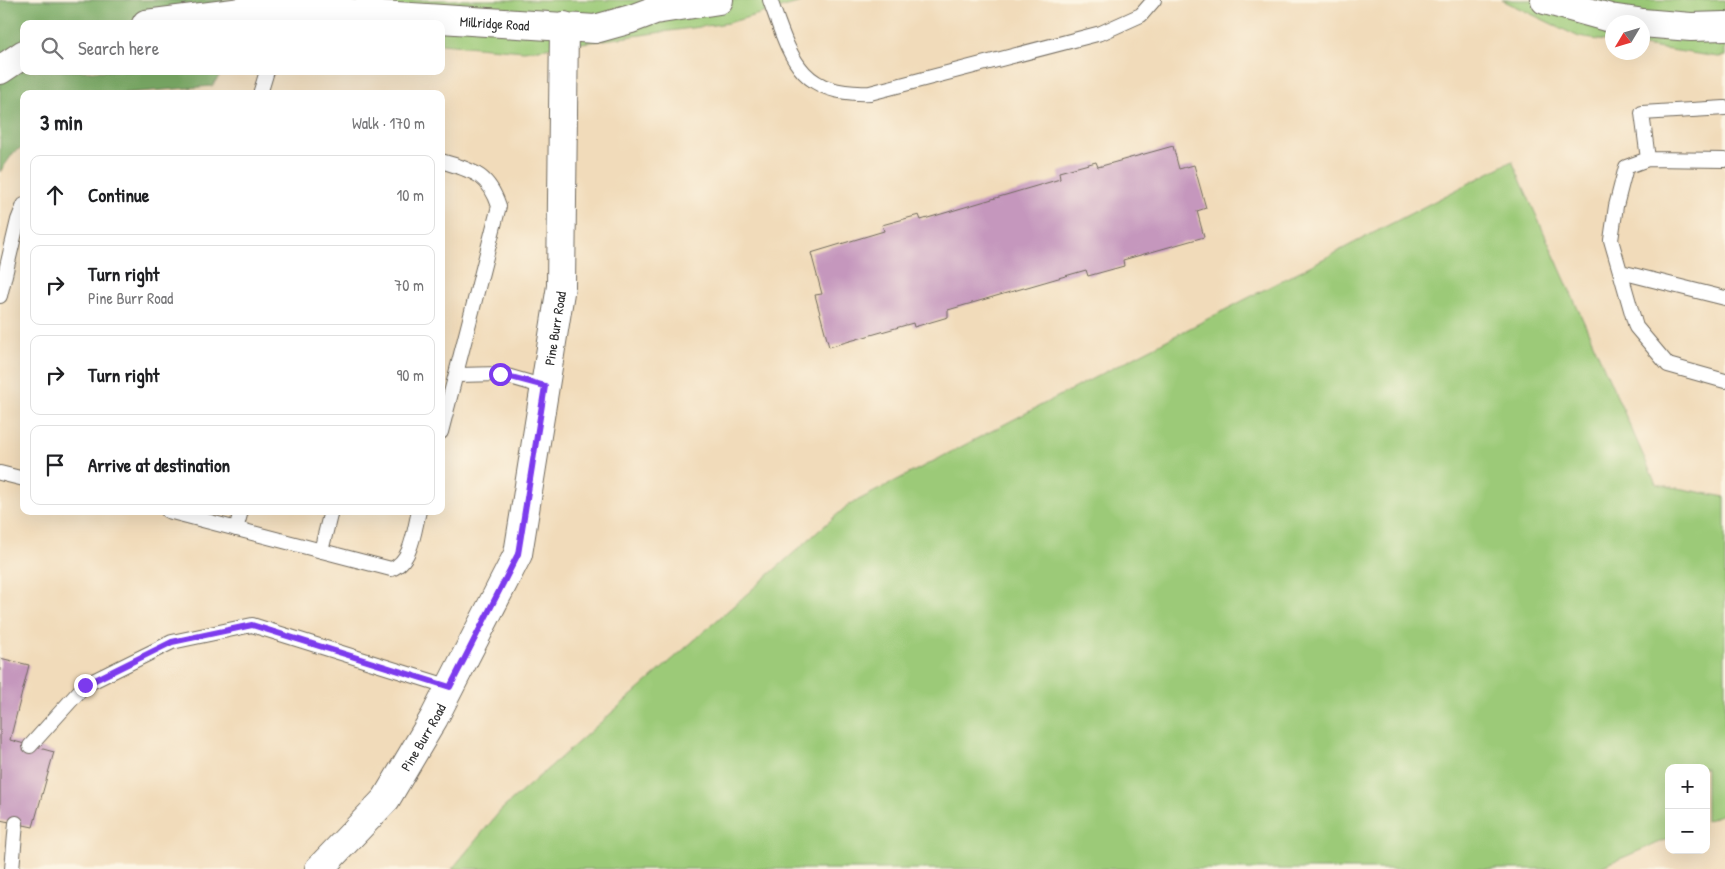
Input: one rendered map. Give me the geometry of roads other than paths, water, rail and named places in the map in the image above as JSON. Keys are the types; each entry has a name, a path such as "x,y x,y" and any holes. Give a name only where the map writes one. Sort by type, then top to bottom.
{"street":[{"name":"Millridge Road","path":"184,20 279,10 362,7 595,29 655,10 720,0"},
{"path":"1545,0 1605,17"},
{"path":"1650,24 1691,27 1725,26"},
{"name":"Pine Burr Road","path":"319,869 386,799 434,718 518,554 562,286 564,26"},
{"path":"0,70 20,57"}],"lane":[{"path":"770,0 788,50 809,79 825,89 847,94 870,93 1101,33 1141,14 1154,0"},
{"path":"261,90 266,75"},
{"path":"1648,159 1642,113 1725,108"},
{"path":"1725,160 1648,159 1626,167 1616,206 1611,240 1636,327 1668,365 1725,381"},
{"path":"445,162 483,176 493,189 499,206 458,375 445,419"},
{"path":"0,296 20,215"},
{"path":"1621,272 1725,298"},
{"path":"458,375 500,374 545,386"},
{"path":"0,473 20,478"},
{"path":"183,515 391,569 399,566 405,560 418,515"},
{"path":"236,529 240,515"},
{"path":"321,551 330,515"},
{"path":"30,746 85,685 172,642 252,625 450,687"},
{"path":"12,869 16,823"}]}
